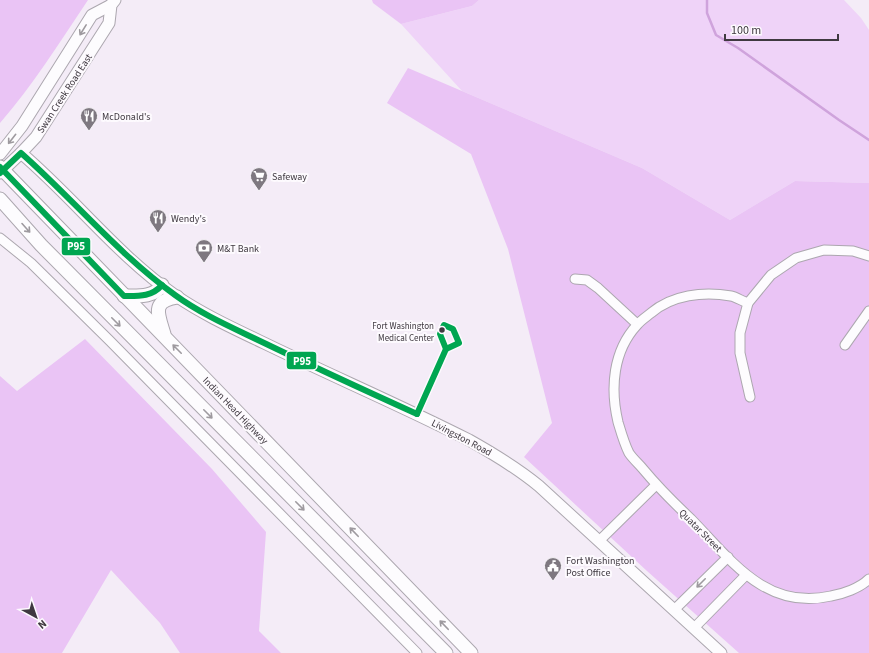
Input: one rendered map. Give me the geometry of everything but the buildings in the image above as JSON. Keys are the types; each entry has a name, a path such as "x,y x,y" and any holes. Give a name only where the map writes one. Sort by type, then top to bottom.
{"highway":[{"name":"Indian Head Highway","path":"1,170 471,653"},
{"path":"0,199 41,245 446,653"},
{"path":"124,296 147,295 159,290 162,285"},
{"path":"165,337 157,312 158,307 168,298 177,297"}],"main road":[{"name":"Swan Creek Road East","path":"1,170 21,153 36,137 109,23 113,2"},
{"name":"Swan Creek Road East","path":"0,154 26,121 92,15 113,2"},
{"name":"Livingston Road","path":"21,153 69,198 132,261 177,297 237,330 442,426 493,453 539,486 721,653"}],"street":[{"path":"0,238 31,263 110,341 417,653"},
{"path":"750,397 740,353 740,333 748,303 771,275 796,258 824,250 853,251 869,256"},
{"path":"575,279 587,280 598,288 637,324"},
{"name":"Quatar Street","path":"748,303 731,296 702,294 677,298 659,306 637,324 619,356 614,379 614,401 621,434 630,453 656,485 746,575 767,589 791,598 817,599 837,595 864,584 869,579"},
{"path":"845,345 869,311"},
{"path":"600,541 656,485"},
{"path":"674,610 728,557"},
{"path":"694,628 746,575"}],"shaded area":[{"path":"0,0 88,0 35,78 0,123"},
{"path":"372,0 479,0 472,6 401,24 373,3"},
{"path":"479,0 844,0 861,18 869,30 869,183 795,181 730,220 642,168 462,91 401,24 472,6"},
{"path":"408,68 642,168 730,220 795,181 869,183 869,653 739,653 647,571 524,457 552,423 508,249 471,154 387,103"},
{"path":"85,339 212,469 266,532 259,631 281,653 180,653 160,623 111,570 62,653 0,653 0,376 17,391"}],"waterway":[{"path":"707,0 707,13 716,35 738,48 869,140"}],"transit line":[{"name":"P95","path":"0,173 21,153 134,262 185,302 227,325 417,414"},
{"name":"P95","path":"0,167 124,296 140,296 149,294 154,292 162,285"},
{"name":"P95","path":"444,325 453,329 459,343 446,349 440,334 444,325"},
{"name":"P95","path":"417,414 446,349"}],"place":[{"name":"McDonald's","path":"89,131"},
{"name":"Safeway","path":"259,191"},
{"name":"Wendy's","path":"158,233"},
{"name":"M&T Bank","path":"204,263"},
{"name":"Fort Washington Medical Center","path":"442,330"},
{"name":"Fort Washington Post Office","path":"553,581"}]}
